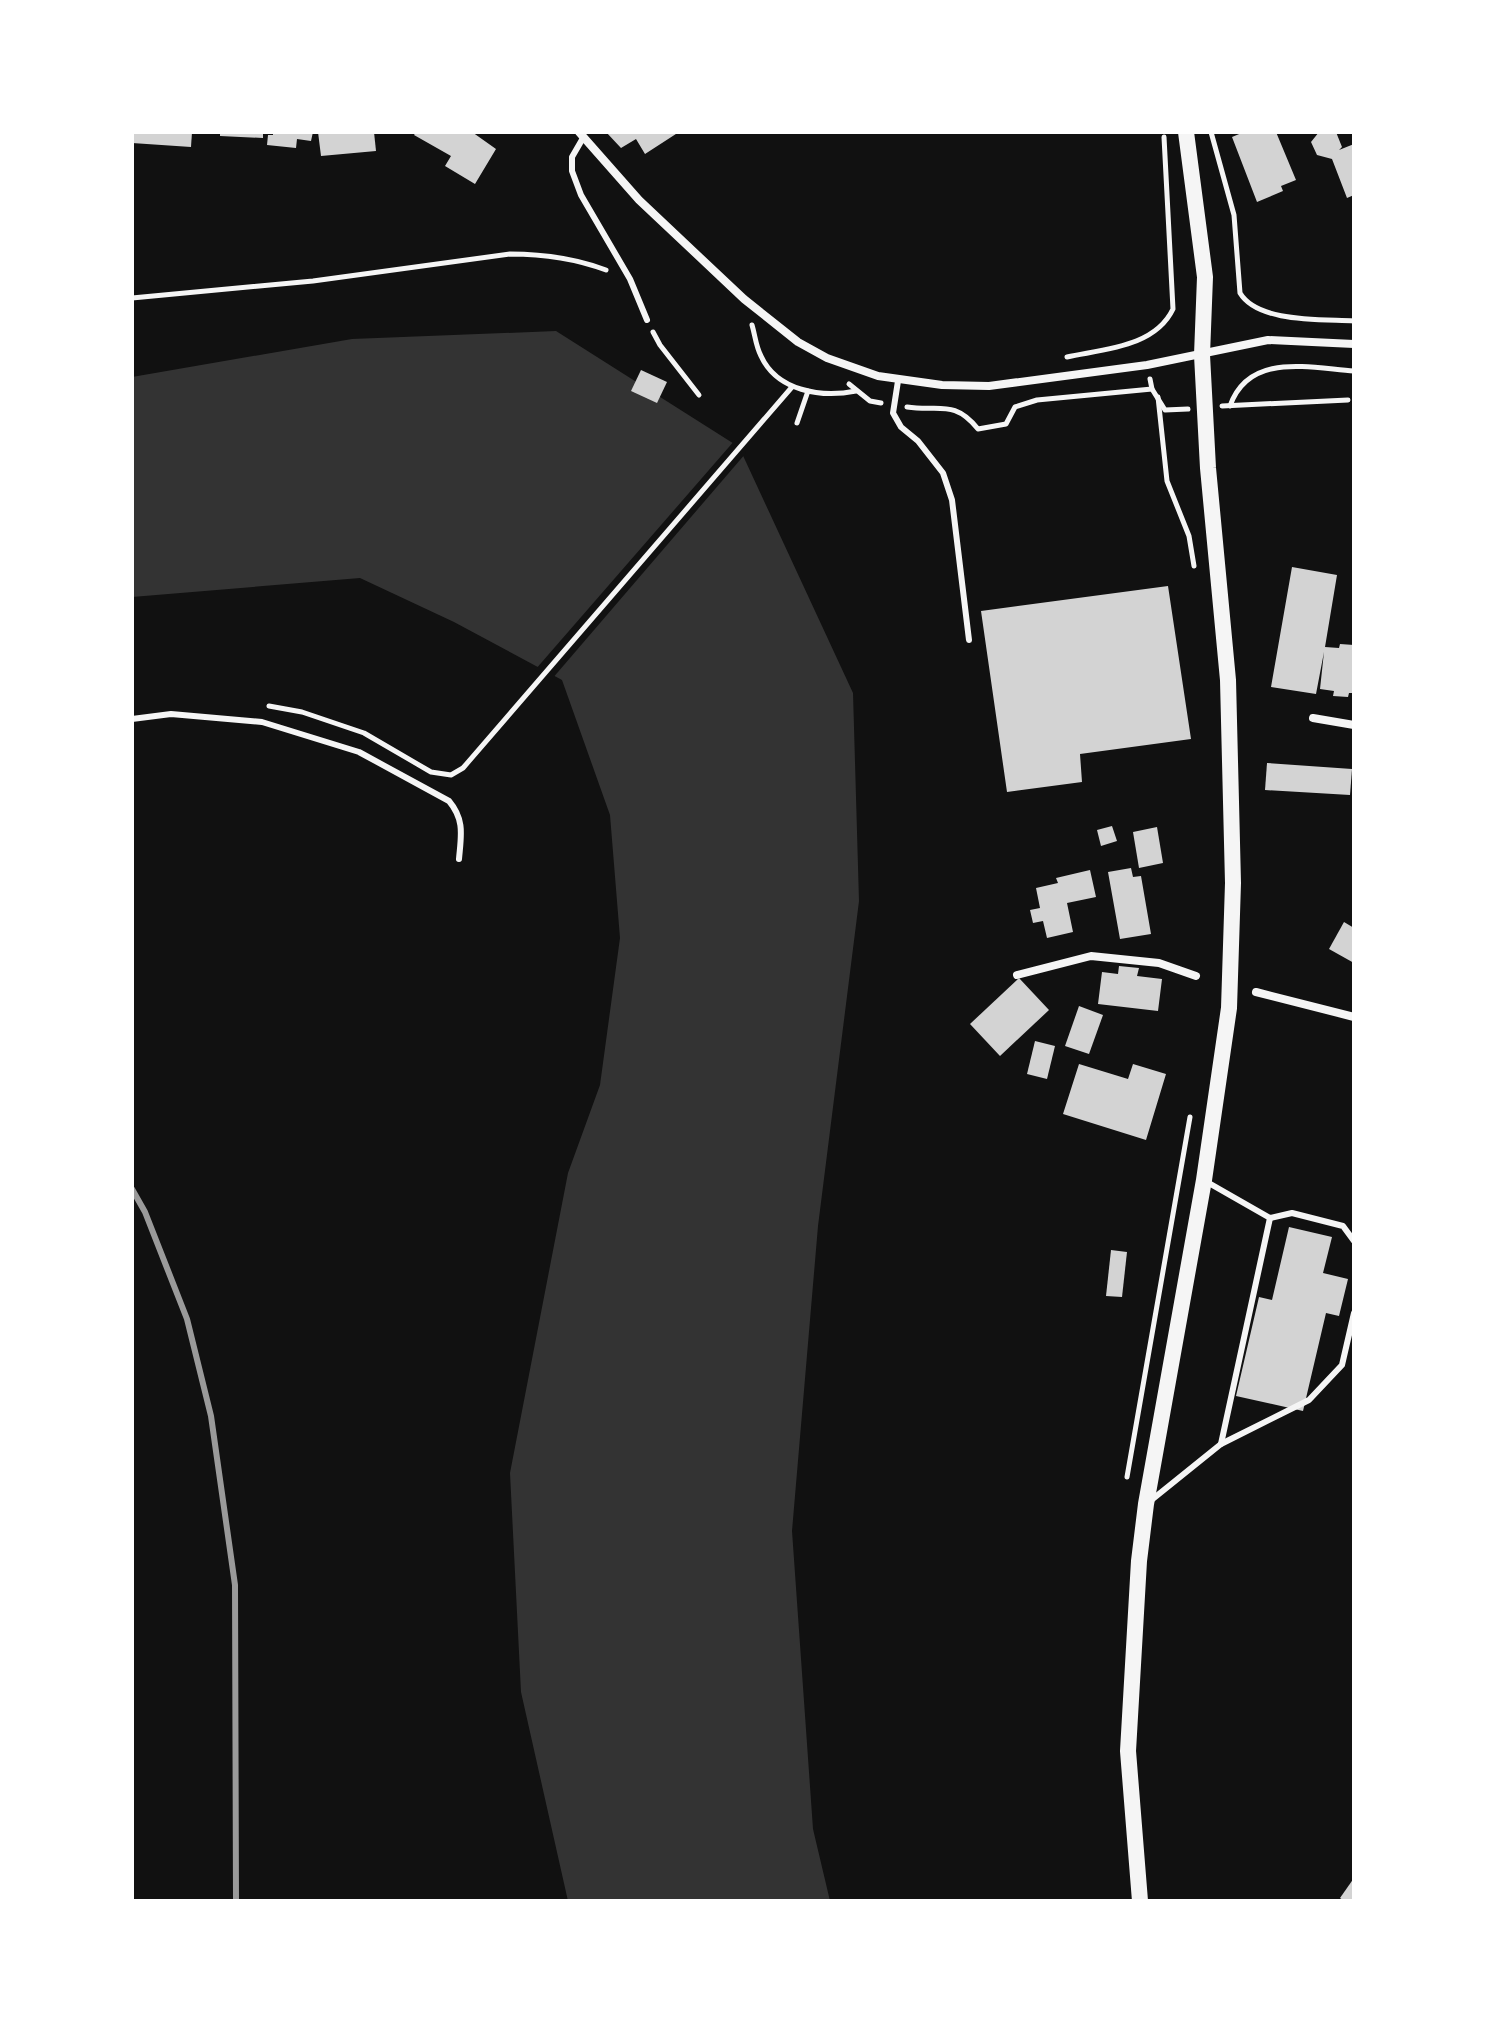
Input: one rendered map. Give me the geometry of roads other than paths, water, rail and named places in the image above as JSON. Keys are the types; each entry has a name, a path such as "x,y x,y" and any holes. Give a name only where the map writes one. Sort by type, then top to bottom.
{"main road":[{"path":"1140,1901 1128,1751 1139,1561 1146,1504 1204,1180 1229,1008 1233,883 1228,680 1208,468 1202,355 1205,277 1186,132"}],"street":[{"path":"581,135 639,200 744,299 798,342 827,358 898,381 989,386 1202,355 1268,340 1354,344"},
{"path":"1313,718 1354,725"},
{"path":"1017,975 1091,956 1159,963 1196,976"},
{"path":"1256,992 1354,1017"}],"lane":[{"path":"581,135 572,157 572,171 581,195 630,279 647,320"},
{"path":"898,381 893,413 901,427 918,441 943,473 952,500 969,640"},
{"path":"132,719 171,714 262,722 359,752 449,801 458,812 462,828 459,859"},
{"path":"1204,1180 1270,1218 1292,1213 1343,1226 1354,1241"},
{"path":"1221,1444 1270,1218"},
{"path":"1146,1504 1221,1444 1309,1400 1342,1365 1354,1313"}],"railway":[{"path":"132,1189 145,1212 187,1319 211,1416 235,1585 236,1901"}]}
